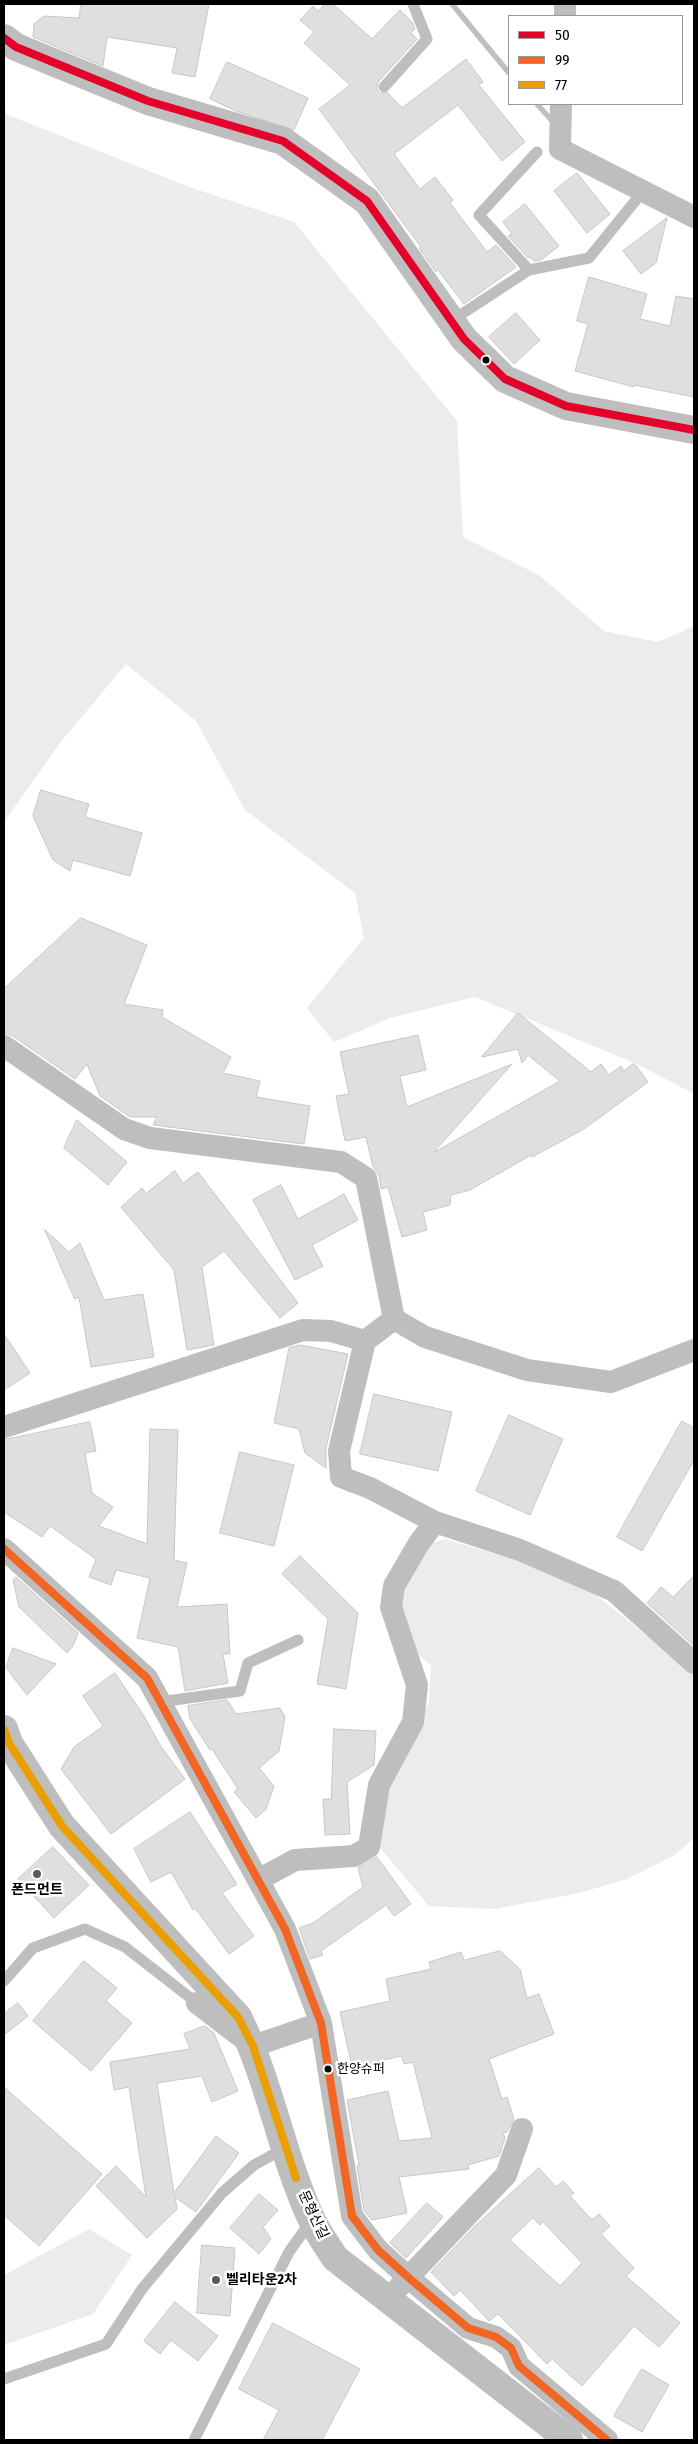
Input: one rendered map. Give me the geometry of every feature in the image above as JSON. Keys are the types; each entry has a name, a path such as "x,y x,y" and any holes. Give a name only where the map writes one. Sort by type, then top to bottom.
{"street":[{"path":"4,38 16,47 148,101 284,141 367,200 464,339 505,380 566,406 694,430"},
{"path":"561,105 560,149 694,217"},
{"path":"4,1046 124,1129 150,1138 341,1162 366,1178 394,1319 425,1337 527,1370 611,1382 694,1350"},
{"path":"394,1319 366,1340 339,1451 341,1477 370,1488 435,1522 520,1550 614,1592 694,1663"},
{"path":"4,1427 304,1330 331,1331 366,1340"},
{"path":"258,1880 295,1860 354,1856 369,1847 379,1784 413,1722 417,1685 390,1607 394,1586 419,1543 435,1522"},
{"path":"4,1549 147,1678 285,1929 321,2023 352,2216 378,2250 408,2278 468,2328 496,2337 511,2348 519,2366 607,2440"},
{"name":"문형산길","path":"4,1729 9,1743 62,1826 238,2017 252,2046 285,2148 312,2219 335,2258 570,2440"},
{"path":"198,2003 252,2046 321,2023"},
{"path":"387,2298 506,2175 522,2129"}],"lane":[{"path":"384,87 427,39 413,4"},
{"path":"529,270 479,215 537,152"},
{"path":"451,321 529,270 589,258 636,200"},
{"path":"159,1702 240,1692 248,1663 298,1640"},
{"path":"4,1981 33,1948 85,1930 125,1947 198,2003"},
{"path":"4,2380 106,2344 142,2289 222,2193 254,2165 285,2148"},
{"path":"194,2440 289,2252 312,2219"}],"shaded area":[{"path":"4,110 8,115 189,187 294,222 457,421 463,537 539,575 604,631 658,642 694,626 694,1094 637,1064 475,997 390,1018 334,1042 307,1008 364,938 355,893 245,810 196,721 126,664 60,743 4,822"},
{"path":"445,1539 573,1577 694,1673 694,1838 675,1855 627,1879 579,1893 495,1909 429,1906 372,1838 385,1794 408,1739 429,1702 431,1666 403,1641 401,1569 417,1548"},
{"path":"89,2229 132,2255 93,2314 4,2345 4,2275"}],"building":[{"path":"81,4 209,4 195,77 172,73 177,48 107,37 103,66 33,37 34,24 44,16 79,18"},
{"path":"325,4 333,4 372,39 400,10 412,22 415,29 411,33 417,39 378,82 377,89 379,93 388,93 402,108 466,59 483,82 479,85 525,142 502,161 458,105 394,154 420,189 435,177 453,200 450,203 487,252 496,245 516,267 464,304 438,270 436,272 419,248 421,247 319,109 350,85 304,43 314,32 300,20 313,6 318,11"},
{"path":"227,62 308,98 294,130 236,111 210,99"},
{"path":"577,173 610,214 587,233 554,191"},
{"path":"525,204 559,246 541,260 534,261 530,257 528,258 508,236 512,234 503,222"},
{"path":"667,218 656,263 641,274 623,251"},
{"path":"589,277 647,294 640,319 670,326 676,296 694,299 694,397 634,385 634,387 575,371 588,324 577,321"},
{"path":"516,313 540,340 514,364 489,337"},
{"path":"41,790 89,804 85,817 142,833 130,876 73,860 70,871 53,860 33,816"},
{"path":"81,918 147,945 124,1004 163,1010 162,1017 231,1057 223,1073 260,1081 256,1097 310,1106 304,1144 153,1125 157,1117 130,1117 100,1096 87,1064 75,1079 13,1036 4,1033 4,989"},
{"path":"518,1013 591,1072 601,1064 609,1075 621,1066 624,1071 634,1063 648,1082 584,1129 532,1157 531,1155 470,1190 451,1195 450,1205 423,1212 427,1230 402,1237 388,1187 381,1189 379,1175 373,1167 366,1137 345,1141 336,1096 349,1094 340,1052 418,1035 426,1070 400,1076 407,1107 512,1064 433,1153 560,1081 528,1055 522,1063 518,1049 482,1057"},
{"path":"77,1120 127,1162 108,1185 64,1148"},
{"path":"175,1171 183,1183 198,1172 298,1303 280,1318 224,1251 202,1267 214,1345 187,1350 174,1270 121,1207 142,1188 146,1193"},
{"path":"281,1185 298,1219 344,1194 358,1220 312,1245 323,1266 295,1280 253,1200"},
{"path":"45,1230 69,1252 80,1243 104,1300 143,1294 154,1357 91,1367 79,1297 75,1299"},
{"path":"4,1334 30,1373 4,1390"},
{"path":"300,1345 348,1354 326,1448 326,1468 305,1453 299,1429 274,1423 289,1348"},
{"path":"374,1394 452,1412 438,1471 360,1454"},
{"path":"509,1415 563,1439 530,1515 476,1491"},
{"path":"682,1421 694,1428 694,1460 642,1551 617,1537"},
{"path":"90,1422 96,1451 85,1453 92,1493 113,1507 99,1526 147,1544 150,1429 178,1430 174,1560 187,1563 177,1607 227,1604 230,1654 223,1654 228,1683 185,1691 178,1647 137,1638 150,1578 116,1570 111,1585 89,1577 96,1559 50,1526 42,1537 4,1512 4,1440"},
{"path":"240,1452 294,1465 274,1546 220,1533"},
{"path":"300,1556 358,1613 346,1689 317,1684 328,1619 282,1574"},
{"path":"694,1576 694,1646 647,1603 661,1587 673,1597"},
{"path":"16,1577 78,1633 73,1646 67,1653 19,1607 13,1580"},
{"path":"13,1648 56,1664 27,1695 6,1668"},
{"path":"115,1673 144,1716 160,1745 185,1779 111,1834 61,1769 74,1747 103,1726 83,1696"},
{"path":"227,1700 236,1714 280,1708 285,1717 279,1751 259,1768 274,1786 266,1809 256,1818 234,1792 238,1789 190,1719 188,1706"},
{"path":"334,1729 376,1731 374,1765 347,1782 350,1834 325,1835 323,1799 331,1799"},
{"path":"190,1812 237,1884 222,1893 254,1936 229,1954 195,1908 193,1910 171,1872 151,1882 134,1849"},
{"path":"53,1847 89,1885 54,1918 18,1879"},
{"path":"377,1857 411,1904 394,1916 386,1905 321,1951 323,1955 310,1959 299,1928 313,1923 363,1887 358,1868"},
{"path":"500,1951 520,1969 527,1998 539,1994 554,2034 489,2059 502,2099 507,2097 514,2119 507,2132 503,2133 505,2138 499,2156 468,2165 469,2169 399,2177 407,2213 372,2220 364,2211 357,2166 359,2165 347,2100 388,2091 399,2141 432,2138 413,2062 404,2064 402,2056 352,2067 340,2012 390,2001 386,1979 431,1969 429,1962 461,1952 464,1960"},
{"path":"84,1961 117,1988 106,2001 132,2023 91,2071 33,2021"},
{"path":"18,2003 28,2016 4,2035 4,2014"},
{"path":"205,2026 214,2033 238,2091 212,2102 202,2076 157,2083 174,2193 216,2136 239,2153 196,2212 175,2197 177,2209 147,2238 96,2186 116,2166 146,2197 129,2087 114,2090 110,2062 190,2049 184,2034"},
{"path":"4,2087 102,2174 39,2246 4,2215"},
{"path":"539,2168 556,2187 563,2181 574,2193 570,2196 592,2220 599,2214 610,2226 601,2234 634,2268 626,2276 680,2323 659,2347 634,2326 582,2386 552,2359 547,2364 498,2314 489,2321 460,2290 454,2296 431,2272 476,2225","holes":["533,2218 540,2225 543,2222 582,2263 560,2286 510,2240"]},
{"path":"259,2194 278,2210 263,2227 271,2239 259,2254 230,2228"},
{"path":"427,2203 443,2217 406,2258 390,2243"},
{"name":"벨리타운2차","path":"202,2245 235,2248 230,2316 197,2313"},
{"path":"175,2302 218,2336 198,2361 171,2340 160,2354 144,2341"},
{"path":"273,2323 360,2369 322,2440 263,2440 279,2410 239,2389"},
{"path":"642,2369 669,2385 642,2432 614,2416"}],"waterway":[{"path":"452,4 508,72"},
{"path":"538,105 554,123"}],"transit line":[{"name":"50","path":"4,38 16,47 148,101 283,141 367,201 464,339 505,379 566,406 694,430"},
{"name":"99","path":"4,1549 147,1678 285,1929 321,2023 352,2216 378,2250 409,2278 468,2328 496,2337 511,2348 519,2366 607,2440"},
{"name":"77","path":"4,1729 9,1743 62,1826 238,2017 253,2046 296,2178"}],"place":[{"name":"폰드먼트","path":"37,1874"},
{"name":"한양슈퍼","path":"328,2069"},
{"name":"벨리타운2차","path":"216,2280"}]}
